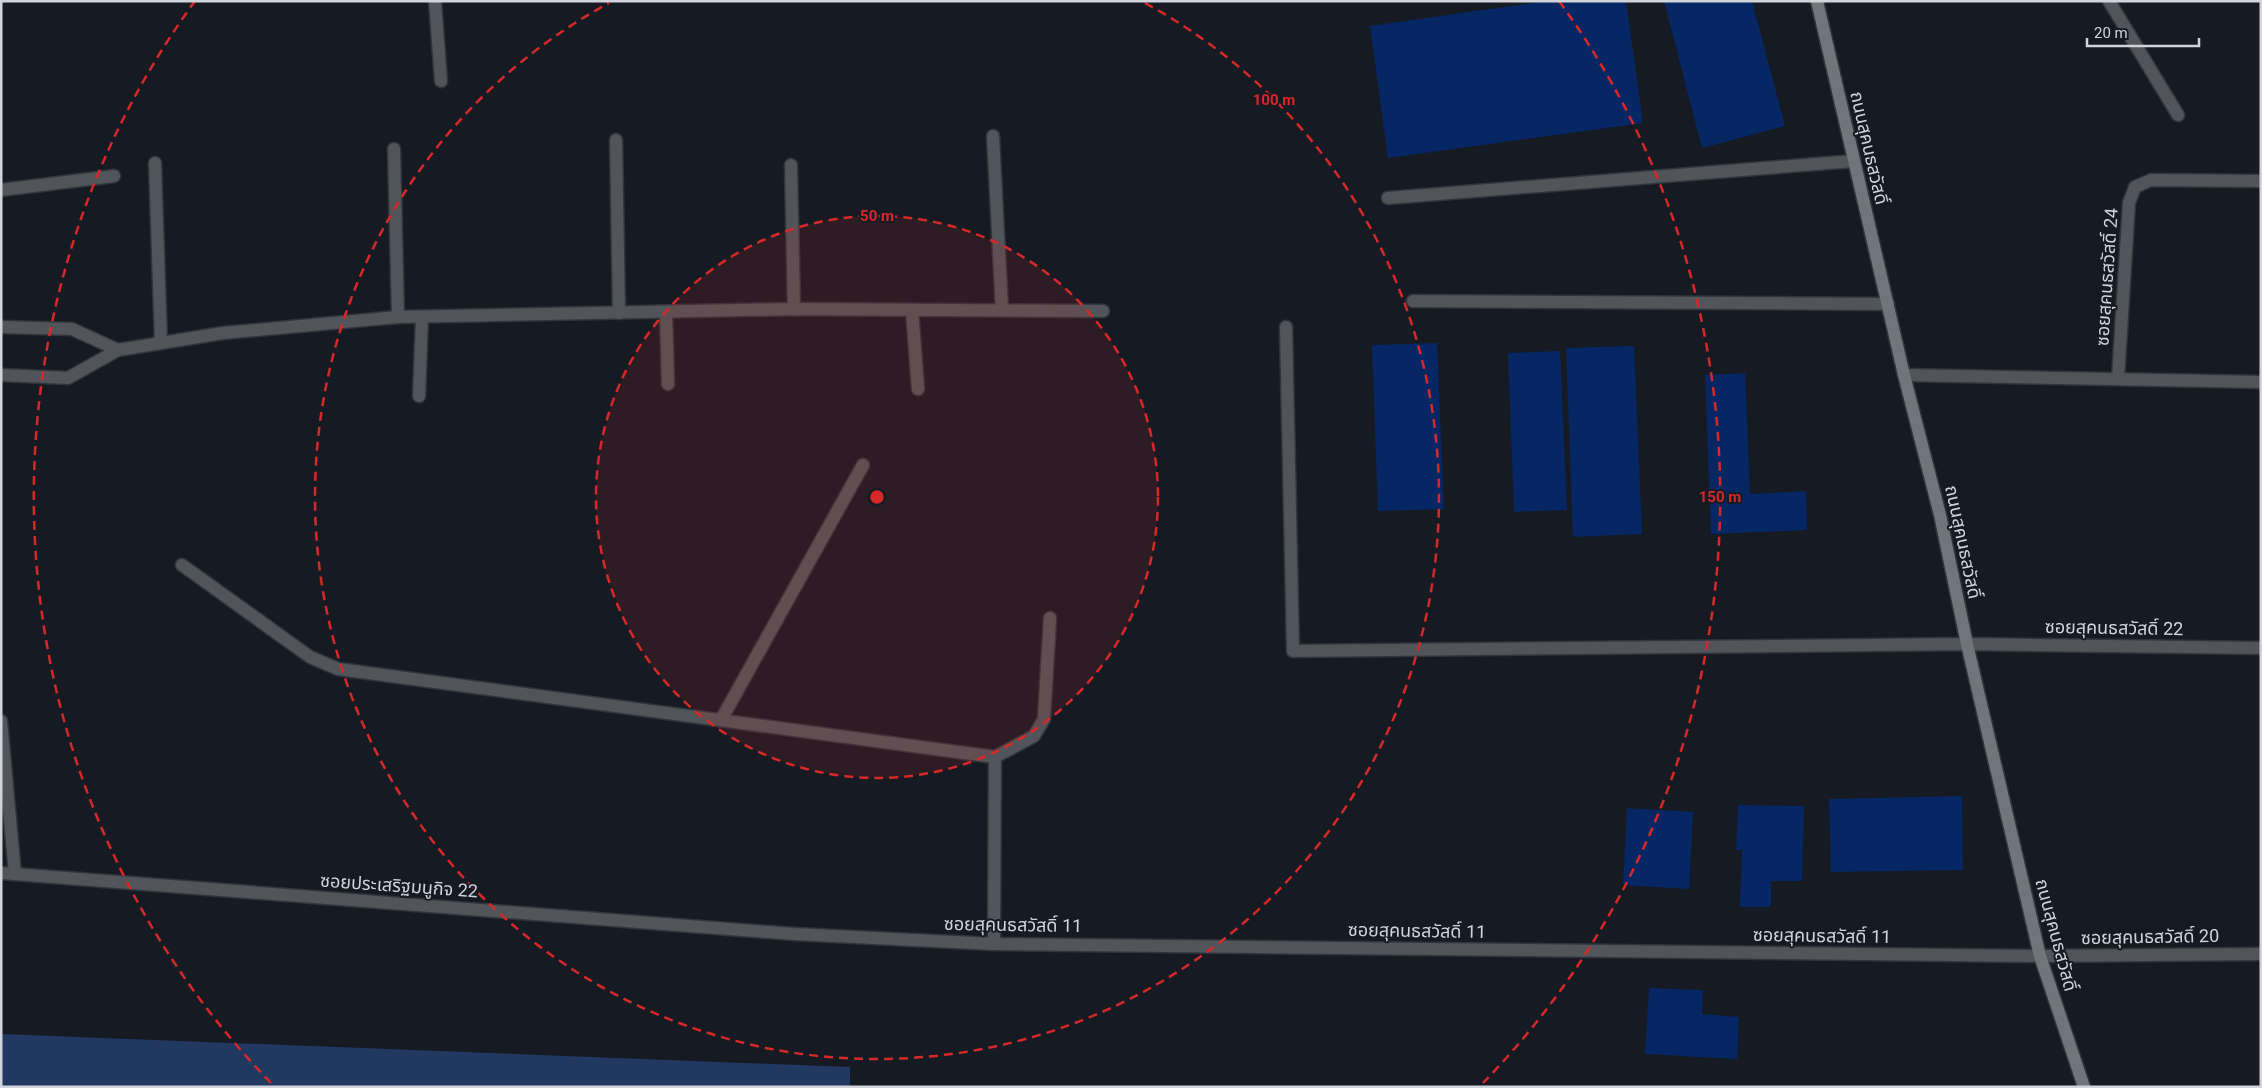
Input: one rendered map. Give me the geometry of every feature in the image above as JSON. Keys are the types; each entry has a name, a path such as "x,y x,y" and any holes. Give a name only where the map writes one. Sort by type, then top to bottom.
{"main road":[{"name":"ถนนสุคนธสวัสดิ์","path":"1817,1 1904,375 1940,515 1967,644 2040,956 2084,1087"}],"street":[{"path":"435,1 441,80"},
{"path":"2109,1 2178,115"},
{"path":"993,136 1002,310"},
{"path":"616,140 619,313"},
{"path":"394,149 398,317"},
{"path":"1388,198 1854,161"},
{"path":"155,163 161,343"},
{"path":"791,165 794,309"},
{"path":"1,190 114,176"},
{"name":"ซอยสุคนธสวัสดิ์ 24","path":"2118,378 2129,203 2135,187 2150,180 2261,181"},
{"path":"1413,301 1888,304"},
{"path":"1,375 68,378 118,350 223,333 398,317 794,309 1103,311"},
{"path":"912,310 918,389"},
{"path":"666,312 668,384"},
{"path":"419,396 422,316"},
{"name":"ซอยสุคนธสวัสดิ์ 22","path":"1286,326 1293,651 1967,644 2261,648"},
{"path":"1,327 72,329 118,350"},
{"path":"1904,375 2261,382"},
{"path":"721,720 863,465"},
{"path":"182,565 310,657 338,669 995,757 1034,736 1044,719 1050,618"},
{"path":"1,721 15,874"},
{"path":"994,944 995,757"},
{"name":"ซอยประเสริฐมนูกิจ 22","path":"1,873 794,934"},
{"name":"ซอยสุคนธสวัสดิ์ 11","path":"794,934 994,944 2040,956"},
{"name":"ซอยสุคนธสวัสดิ์ 20","path":"2040,956 2261,954"}],"shaded area":[{"path":"1,1034 850,1067 850,1087 1,1087"}],"building":[{"path":"1548,1 1626,1 1643,123 1388,158 1370,26"},
{"path":"1664,1 1752,1 1785,126 1702,148"},
{"path":"1437,343 1444,509 1378,511 1372,345"},
{"path":"1634,346 1642,534 1573,537 1566,348"},
{"path":"1560,351 1567,510 1514,512 1508,353"},
{"path":"1745,373 1750,494 1806,491 1807,530 1711,534 1705,375"},
{"path":"1962,796 1963,870 1831,872 1829,799"},
{"path":"1738,805 1804,806 1802,881 1771,881 1771,907 1740,907 1742,850 1736,850"},
{"path":"1627,808 1693,812 1689,889 1623,885"},
{"path":"1649,988 1703,990 1702,1014 1739,1017 1737,1059 1645,1054"}]}
